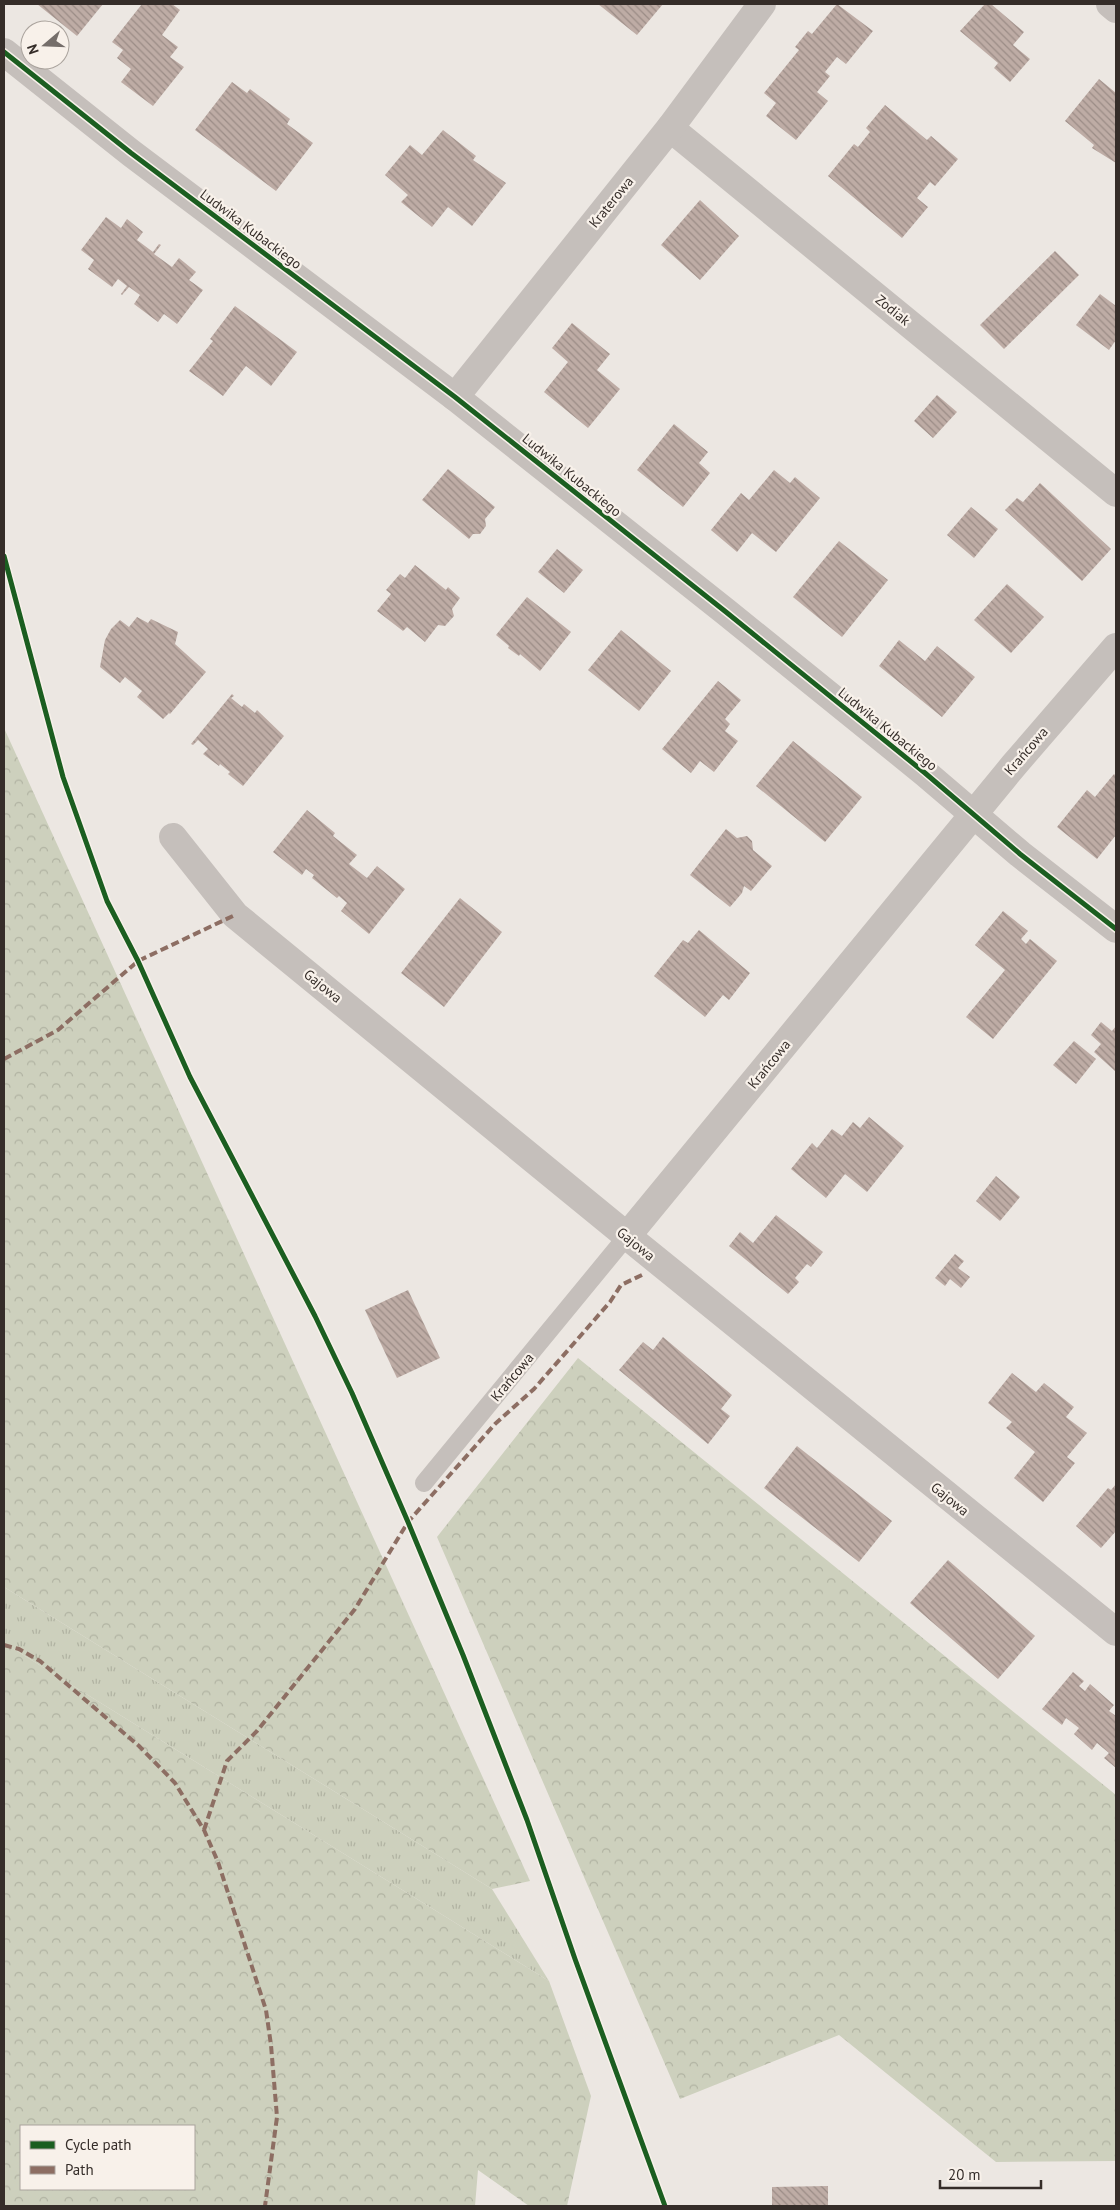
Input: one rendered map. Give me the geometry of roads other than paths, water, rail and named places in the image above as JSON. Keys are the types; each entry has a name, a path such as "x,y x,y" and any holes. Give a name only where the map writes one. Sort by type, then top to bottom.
{"street":[{"name":"Kraterowa","path":"455,397 670,128 762,4"},
{"path":"1110,4 1116,9"},
{"name":"Ludwika Kubackiego","path":"4,52 131,153 455,397 734,618 974,814 1020,854 1116,929"},
{"name":"Zodiak","path":"670,128 1116,493"},
{"name":"Krańcowa","path":"627,1236 974,814 1116,647"},
{"name":"Gajowa","path":"173,837 235,915 627,1236 1116,1632"}],"lane":[{"name":"Krańcowa","path":"424,1483 627,1236"}]}
